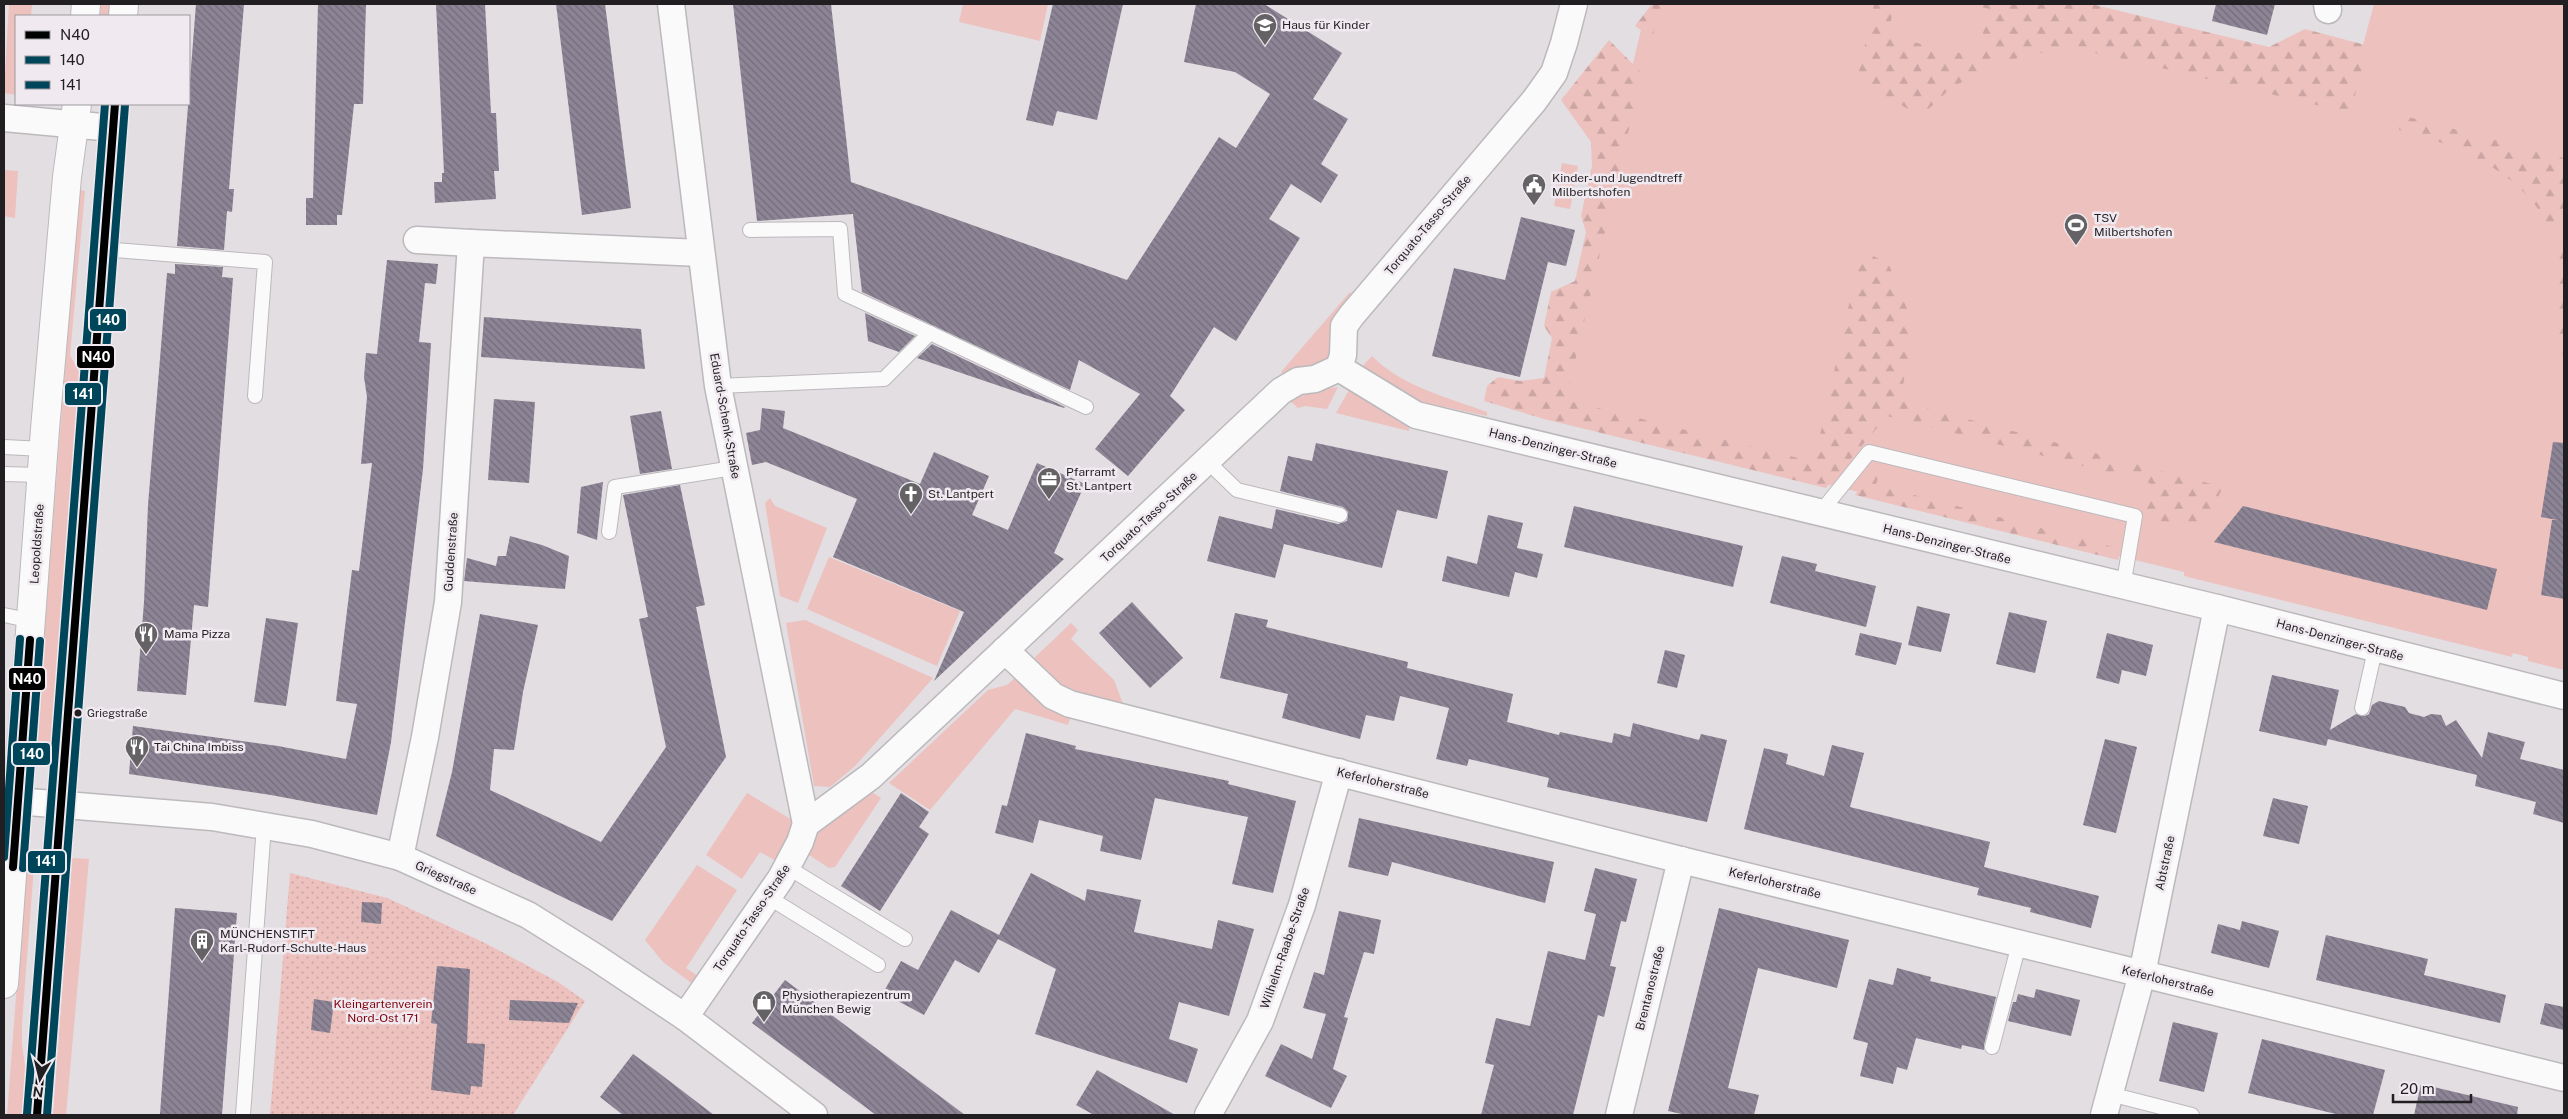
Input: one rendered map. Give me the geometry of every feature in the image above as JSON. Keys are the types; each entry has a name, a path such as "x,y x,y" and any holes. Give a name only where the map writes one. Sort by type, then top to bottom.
{"main road":[{"name":"Leopoldstraße","path":"4,984 10,800 32,621 43,462 67,177 75,114"},
{"path":"37,1115 62,804 102,250 114,116"}],"street":[{"name":"Eduard-Schenk-Straße","path":"671,4 718,386 806,824"},
{"name":"Torquato-Tasso-Straße","path":"685,1017 787,867 800,842 806,824 871,776 1282,391 1298,381 1316,379 1339,368 1343,355 1344,326 1352,315 1534,101 1554,73 1574,4"},
{"path":"4,118 75,114 114,116"},
{"path":"417,240 701,253"},
{"name":"Guddenstraße","path":"400,857 425,737 448,602 471,242"},
{"name":"Hans-Denzinger-Straße","path":"1339,368 1416,415 2217,608 2375,650 2564,696"},
{"name":"Abtstraße","path":"2107,1105 2142,974 2217,608"},
{"name":"Keferloherstraße","path":"1005,650 1060,701 1681,860 2564,1078"},
{"name":"Wilhelm-Raabe-Straße","path":"1208,1115 1260,1021 1302,905 1338,772"},
{"name":"Griegstraße","path":"10,800 192,814 312,834 400,857 528,915 685,1017 814,1115"},
{"name":"Brentanostraße","path":"1620,1115 1681,860"}],"lane":[{"path":"750,230 840,229 845,294 1086,407"},
{"path":"102,250 265,262 255,396"},
{"path":"718,386 884,379 930,333"},
{"path":"4,447 43,462"},
{"path":"1820,513 1868,452 2135,516 2123,586"},
{"path":"4,474 43,462"},
{"path":"1208,462 1237,490 1340,515"},
{"path":"609,532 615,487 733,468"},
{"path":"4,615 32,621"},
{"path":"2362,708 2375,650"},
{"path":"243,1115 264,825"},
{"path":"787,867 905,939"},
{"path":"768,897 878,965"},
{"path":"1992,1047 2019,944"},
{"path":"2107,1105 2192,1115"}],"green space":[{"path":"9,4 32,4 31,15 15,15 15,95 4,93"},
{"path":"101,4 112,4 111,15 100,15"},
{"path":"963,4 1048,4 1040,41 959,22"},
{"path":"1652,4 1667,4 1659,12 1652,38 1635,26"},
{"name":"TSV Milbertshofen","path":"1660,4 2072,4 2356,71 2374,4 2564,4 2564,670 2528,661 2528,657 2513,653 2512,657 2184,576 2184,572 1549,416 1641,30"},
{"path":"1874,4 1895,4 1887,36 1977,57 1989,9 1970,4 2091,4 2269,47 2305,29 2369,46 2350,113 2103,54 2061,50 2023,56 1984,70 1951,88 1921,116 1857,81"},
{"path":"1609,40 1642,73 1566,400 1814,462 1858,264 1870,254 1889,265 1914,326 1900,401 2223,487 2199,535 2183,527 2142,520 2150,483 1887,416 1826,488 1544,419 1484,401 1487,386 1498,377 1520,381 1544,378 1552,338 1544,326 1551,292 1575,281 1586,232 1581,216 1592,166 1591,142 1561,100"},
{"path":"2401,115 2564,158 2564,218 2548,231 2536,206 2508,178 2491,166 2456,148 2399,130"},
{"path":"1562,163 1578,166 1570,209 1554,206"},
{"path":"4,170 18,171 15,218 4,216"},
{"path":"79,190 85,191 70,355 82,378 52,756 35,753"},
{"path":"2564,239 2564,355 2558,351 2558,278 2553,248"},
{"path":"1350,292 1354,296 1330,360 1286,377 1281,372"},
{"path":"1372,356 1411,383 1487,412 1487,416 1417,401 1358,371"},
{"path":"1338,387 1327,409 1305,406 1298,408 1289,400 1322,389"},
{"path":"1349,390 1409,428 1409,431 1336,413"},
{"path":"1876,469 1880,469 1876,485 2121,549 2118,560 1855,495"},
{"path":"770,498 775,506 827,528 798,603 780,596 765,503"},
{"path":"829,557 960,611 937,666 807,609"},
{"path":"805,620 933,678 855,766 830,787 814,786 786,623"},
{"path":"1071,623 1078,630 1071,639 1114,680 1123,704 1062,692 1031,661"},
{"path":"1017,676 1071,714 1068,725 1015,709 930,810 889,783 988,690 1007,685"},
{"path":"867,789 881,798 835,867 829,868 806,853 811,832"},
{"path":"747,793 794,821 789,838 778,862 760,852 742,879 706,855"},
{"path":"27,852 35,853 22,1023 22,1044 27,1082 25,1115 7,1115"},
{"path":"72,858 89,859 66,1115 53,1115"},
{"path":"697,865 737,890 686,968 702,979 697,987 663,962 645,940"},
{"name":"Kleingartenverein Nord-Ost 171","path":"290,873 387,898 485,943 558,982 585,1001 513,1115 270,1115"}],"building":[{"path":"196,4 244,4 229,189 234,189 232,212 227,211 224,250 177,246 188,105 190,105"},
{"path":"318,4 366,4 363,104 354,104 342,215 337,215 337,225 306,225 306,198 313,198"},
{"path":"436,4 485,4 491,113 496,113 499,171 494,171 496,199 435,203 434,182 442,182 442,173 444,173"},
{"path":"556,4 605,4 631,208 582,215"},
{"path":"733,4 831,4 851,182 1127,280 1219,137 1236,148 1270,94 1235,72 1184,62 1196,4 1264,4 1342,53 1313,99 1348,119 1321,164 1338,175 1321,203 1291,184 1269,219 1300,238 1236,341 1214,327 1170,396 1185,410 1128,476 1095,449 1140,394 1079,360 1070,390 862,292 853,214 757,221"},
{"path":"1053,4 1123,4 1097,120 1057,111 1053,126 1026,120"},
{"path":"2216,4 2275,4 2267,35 2212,21"},
{"path":"1521,217 1575,230 1566,266 1548,262 1520,377 1432,356 1454,268 1505,280"},
{"path":"387,260 438,264 436,284 425,283 419,342 431,343 423,469 391,742 377,815 271,795 129,774 133,726 278,746 346,759 357,704 336,701 352,570 359,571 372,463 361,464 367,397 364,377 366,353 377,354"},
{"path":"175,264 223,267 222,277 233,278 208,607 194,605 186,695 137,691 144,602 148,505 167,273 175,274"},
{"path":"865,313 915,336 899,352 868,341"},
{"path":"484,317 641,329 645,369 481,357"},
{"path":"932,344 1065,407 917,358"},
{"path":"494,399 535,402 529,483 488,480"},
{"path":"762,408 785,411 783,428 920,484 934,452 989,476 972,515 1008,530 1037,463 1085,484 1054,553 1064,559 934,681 964,612 833,557 857,499 766,462 752,465 746,433 760,430"},
{"path":"661,411 672,469 640,474 630,416"},
{"path":"2553,442 2564,443 2564,599 2541,595 2552,520 2557,520 2541,517"},
{"path":"1316,443 1448,471 1437,519 1397,510 1382,568 1284,544 1275,578 1207,561 1219,516 1272,529 1276,509 1338,524 1347,521 1348,512 1343,507 1280,491 1288,456 1312,461"},
{"path":"603,482 597,540 577,533 581,487"},
{"path":"680,485 705,605 696,607 726,757 612,921 436,836 452,772 480,614 538,625 523,692 514,750 494,749 490,790 601,842 666,747 639,619 648,617 623,495"},
{"path":"1574,506 1743,546 1733,587 1564,547"},
{"path":"2243,506 2497,569 2487,610 2214,542"},
{"path":"1488,515 1523,523 1517,548 1543,554 1537,578 1515,572 1509,597 1442,581 1447,556 1477,564"},
{"path":"510,536 542,545 569,556 565,589 464,581 467,558 496,566 498,556 506,556"},
{"path":"1782,556 1817,564 1815,571 1876,586 1866,627 1770,603"},
{"path":"1132,602 1183,658 1150,688 1099,633"},
{"path":"1917,606 1950,614 1941,652 1908,645"},
{"path":"2009,612 2047,621 2035,673 1996,664"},
{"path":"1235,613 1268,620 1266,627 1408,662 1407,668 1513,694 1507,722 1559,735 1560,732 1612,743 1614,733 1630,737 1633,723 1699,740 1701,734 1727,740 1707,822 1547,787 1549,778 1469,759 1467,766 1436,759 1449,708 1400,696 1394,721 1366,715 1360,739 1282,718 1288,694 1220,678"},
{"path":"266,618 298,623 286,706 254,702"},
{"path":"1860,633 1902,643 1896,665 1855,655"},
{"path":"2107,633 2153,645 2146,676 2122,670 2119,684 2096,678"},
{"path":"1665,650 1685,655 1677,688 1657,683"},
{"path":"2272,675 2339,690 2330,730 2356,714 2365,716 2369,714 2372,705 2379,701 2405,707 2409,713 2424,717 2431,714 2441,715 2446,726 2456,720 2482,758 2488,732 2525,742 2520,759 2564,770 2564,823 2533,814 2536,802 2475,786 2477,775 2328,739 2326,746 2259,731"},
{"path":"1026,733 1076,746 1075,749 1229,781 1228,784 1296,801 1273,893 1232,884 1248,817 1155,798 1141,860 1100,851 1103,836 1039,820 1033,843 995,833 1002,805 1007,806"},
{"path":"2105,739 2137,747 2116,833 2083,825"},
{"path":"1832,745 1864,753 1850,807 1990,842 1984,867 2099,896 2091,928 2030,912 2031,908 1977,895 1979,888 1744,829 1764,748 1788,754 1786,764 1824,776"},
{"path":"901,793 929,812 919,827 929,834 880,911 841,886"},
{"path":"2273,798 2308,806 2299,844 2263,836"},
{"path":"1359,818 1554,862 1545,903 1392,862 1388,876 1348,867"},
{"path":"1595,868 1637,879 1626,922 1621,921 1610,966 1616,967 1604,1017 1598,1015 1573,1115 1481,1115 1494,1065 1485,1063 1496,1018 1530,1026 1548,951 1585,960 1596,914 1584,911"},
{"path":"1031,873 1085,901 1087,889 1141,900 1134,932 1212,949 1218,920 1254,929 1229,1016 1179,1002 1169,1039 1198,1049 1187,1083 1035,1034 1056,969 998,939 979,973 955,960 924,1015 883,993 901,961 918,970 951,910 999,935"},
{"path":"362,902 382,903 381,924 361,922"},
{"name":"MÜNCHENSTIFT Karl-Rudorf-Schulte-Haus","path":"175,908 237,913 222,1115 160,1114"},
{"path":"1719,908 1849,940 1837,988 1758,968 1728,1088 1759,1095 1754,1115 1686,1115 1668,1111"},
{"path":"1339,911 1381,920 1374,954 1364,952 1344,1017 1348,1018 1333,1069 1347,1076 1331,1108 1265,1076 1281,1044 1312,1059 1326,1014 1303,1008 1314,972 1324,975"},
{"path":"2242,921 2279,931 2269,968 2211,953 2218,924 2240,930"},
{"path":"2326,935 2428,959 2424,975 2506,995 2500,1023 2316,980"},
{"path":"437,966 470,969 467,1043 485,1044 482,1087 471,1086 470,1095 431,1090 437,1024 431,1023"},
{"path":"1897,968 1931,977 1930,981 1996,997 1984,1050 1962,1045 1961,1049 1916,1038 1907,1070 1897,1067 1893,1084 1860,1076 1868,1043 1853,1039 1869,979 1893,985"},
{"path":"785,980 965,1115 876,1115 752,1023"},
{"path":"2036,989 2080,1000 2071,1036 2008,1021 2013,1002 2016,1002 2018,994 2034,998"},
{"path":"314,999 334,1002 330,1033 311,1030"},
{"path":"510,1000 578,1003 569,1023 509,1020"},
{"path":"2545,1003 2564,1007 2564,1030 2540,1024"},
{"path":"2173,1022 2218,1033 2204,1092 2159,1081"},
{"path":"2262,1039 2385,1070 2373,1115 2340,1115 2248,1093"},
{"path":"633,1054 714,1115 623,1115 600,1097"},
{"path":"1097,1070 1175,1115 1094,1115 1076,1105"},
{"path":"2421,1084 2518,1107 2517,1115 2414,1115"}],"transit line":[{"name":"141","path":"27,1114 105,105"},
{"name":"N40","path":"37,1115 115,105"},
{"name":"140","path":"47,1115 125,105"},
{"name":"141","path":"4,857 20,639"},
{"name":"N40","path":"13,867 30,640"},
{"name":"140","path":"23,868 40,641"}],"place":[{"name":"Haus für Kinder","path":"1265,46"},
{"name":"Kinder- und Jugendtreff Milbertshofen","path":"1534,206"},
{"name":"TSV Milbertshofen","path":"2076,246"},
{"name":"Pfarramt St. Lantpert","path":"1049,500"},
{"name":"St. Lantpert","path":"911,515"},
{"name":"Mama Pizza","path":"146,655"},
{"name":"Griegstraße","path":"78,713"},
{"name":"Tai China Imbiss","path":"137,768"},
{"name":"MÜNCHENSTIFT Karl-Rudorf-Schulte-Haus","path":"202,962"},
{"name":"Physiotherapiezentrum München Bewig","path":"764,1023"}]}
